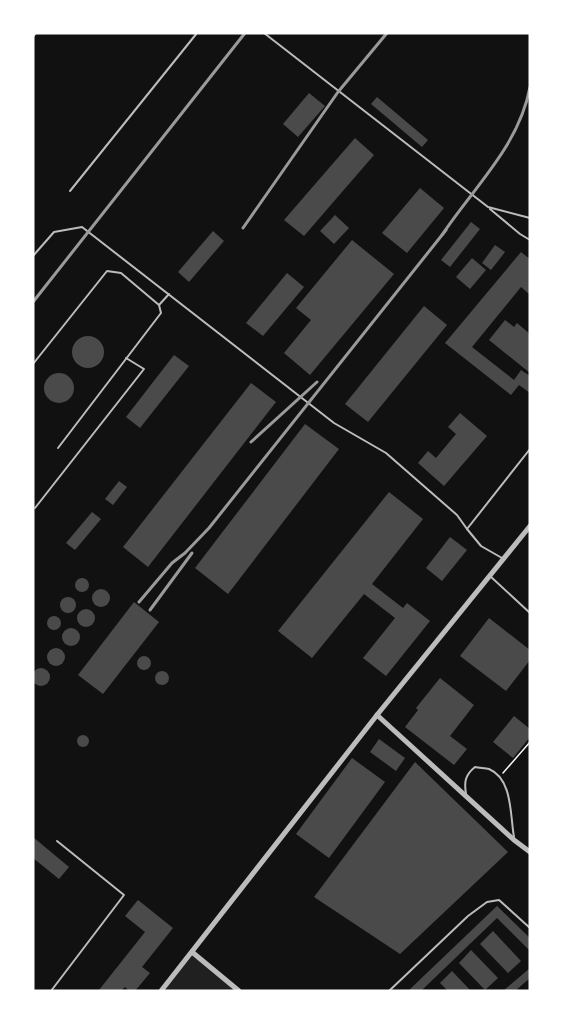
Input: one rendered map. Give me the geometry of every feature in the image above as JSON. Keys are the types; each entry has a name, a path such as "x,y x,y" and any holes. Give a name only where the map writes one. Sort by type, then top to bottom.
{"street":[{"path":"161,991 376,715 530,526"},
{"path":"376,715 530,852"},
{"path":"192,952 239,991"}],"lane":[{"path":"33,37 36,33"},
{"path":"70,191 197,33"},
{"path":"264,33 530,240"},
{"path":"488,207 530,218"},
{"path":"33,256 54,232 82,227 334,423 386,453 457,515 481,546 504,559"},
{"path":"33,364 107,271 121,273 159,305 160,313 58,448"},
{"path":"159,305 169,294"},
{"path":"35,508 144,369 126,358"},
{"path":"467,529 530,448"},
{"path":"490,576 530,613"},
{"path":"467,796 465,779 468,772 475,767 489,770 500,778 511,807 514,840"},
{"path":"51,991 124,895 57,841"},
{"path":"389,991 468,916 487,902 499,900 530,928"}],"path":[{"path":"500,778 530,742"}],"shaded area":[{"path":"192,952 239,991 161,991"}],"building":[{"path":"309,93 325,106 298,137 283,124"},
{"path":"377,97 428,140 422,147 371,104"},
{"path":"355,138 374,155 304,236 284,220"},
{"path":"420,188 444,208 407,253 382,233"},
{"path":"335,215 349,228 334,244 320,231"},
{"path":"471,222 480,229 450,267 441,260"},
{"path":"213,231 224,241 189,282 178,272"},
{"path":"352,240 394,274 310,375 284,353 311,320 296,308"},
{"path":"495,245 505,252 491,270 482,263"},
{"path":"521,252 530,259 530,295 521,287 472,347 514,380 521,370 530,376 530,393 519,385 511,395 445,343"},
{"path":"472,258 486,270 470,289 456,277"},
{"path":"287,273 304,287 263,336 246,323"},
{"path":"424,306 447,325 368,422 345,404"},
{"path":"505,320 514,327 517,323 530,334 530,373 489,340"},
{"path":"88,336 99,341 104,352 99,363 88,368 77,363 72,352 77,341"},
{"path":"174,355 189,366 140,428 126,417"},
{"path":"59,373 70,377 74,388 70,399 59,403 48,399 44,388 48,377"},
{"path":"251,383 276,402 148,567 123,547"},
{"path":"460,413 487,436 444,486 418,463 428,451 436,458 456,434 448,427"},
{"path":"305,424 339,449 228,594 195,568"},
{"path":"119,481 127,487 113,505 105,499"},
{"path":"389,492 423,519 372,584 403,608 407,603 430,621 386,676 363,658 395,618 364,594 312,658 278,631"},
{"path":"92,512 101,519 75,550 66,543"},
{"path":"450,537 467,550 442,581 426,568"},
{"path":"82,578 87,580 89,585 87,590 82,592 77,590 75,585 77,580"},
{"path":"101,589 107,592 110,598 107,604 101,607 95,604 92,598 95,592"},
{"path":"68,597 76,605 68,613 60,605"},
{"path":"134,602 159,622 103,694 78,675"},
{"path":"86,609 92,612 95,618 92,624 86,627 80,624 77,618 80,612"},
{"path":"54,616 59,618 61,623 59,628 54,630 49,628 47,623 49,618"},
{"path":"489,618 530,650 530,660 506,691 460,656"},
{"path":"71,628 77,631 80,637 77,643 71,646 65,643 62,637 65,631"},
{"path":"56,648 62,651 65,657 62,663 56,666 50,663 47,657 50,651"},
{"path":"141,656 147,656 151,663 147,670 141,670 137,666 137,660"},
{"path":"41,668 47,671 50,677 47,683 41,686 35,683 32,677 35,671"},
{"path":"159,671 165,671 169,678 165,685 159,685 155,681 155,675"},
{"path":"440,678 474,705 450,736 467,749 454,765 405,727 418,710 416,708"},
{"path":"514,716 530,729 530,737 513,758 493,742"},
{"path":"85,735 89,741 85,747 81,747 77,739"},
{"path":"379,739 405,758 396,771 370,752"},
{"path":"352,758 385,782 329,858 296,834"},
{"path":"415,762 508,852 400,954 314,897"},
{"path":"33,837 69,867 59,879 33,858"},
{"path":"138,900 173,928 142,967 150,973 135,991 129,991 125,987 121,991 101,991 99,990 145,932 125,916"},
{"path":"497,906 530,938 530,951 497,918 421,991 408,991"},
{"path":"493,931 521,961 508,973 480,944"},
{"path":"471,950 498,978 485,990 459,963"},
{"path":"530,968 530,978 515,991 503,991"},
{"path":"452,971 471,991 448,991 440,983"}],"railway":[{"path":"33,302 245,33"},
{"path":"243,228 338,92 387,33"},
{"path":"442,235 506,147 516,128 530,87"},
{"path":"139,602 172,563 209,528 446,230"},
{"path":"251,442 317,382"},
{"path":"150,610 192,553"}]}
